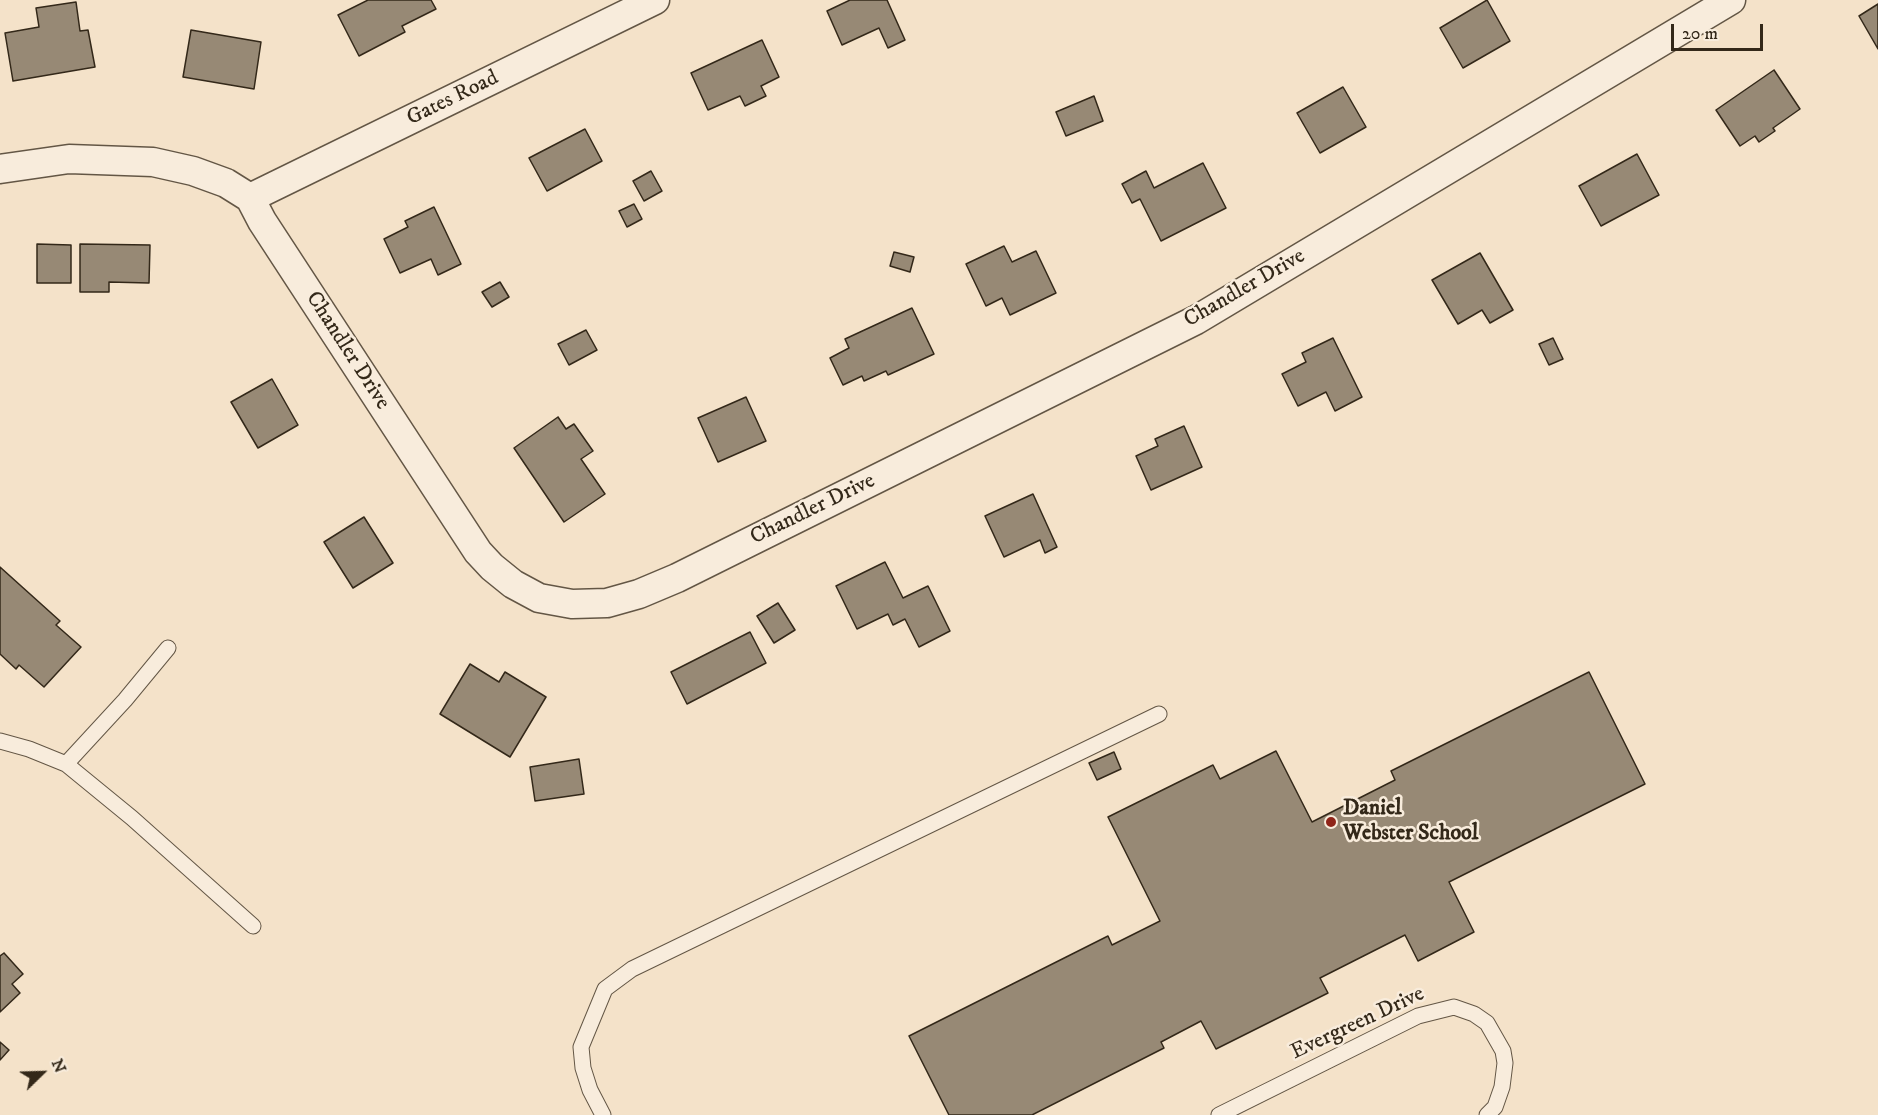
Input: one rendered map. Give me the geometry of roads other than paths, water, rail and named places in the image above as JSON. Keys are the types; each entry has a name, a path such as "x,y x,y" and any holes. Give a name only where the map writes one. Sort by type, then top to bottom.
{"street":[{"name":"Gates Road","path":"250,198 655,0"},
{"name":"Chandler Drive","path":"250,198 268,231 478,552 513,584 539,598 572,604 607,603 639,594 677,578 1196,320 1731,0"},
{"path":"0,169 69,159 153,162 193,171 226,183 250,198"}],"lane":[{"path":"66,764 125,700 168,648"},
{"path":"603,1115 583,1068 581,1047 605,989 632,969 674,951 1160,714"},
{"path":"0,741 29,749 66,764 132,818 253,926"},
{"name":"Evergreen Drive","path":"1220,1115 1418,1016 1454,1006 1474,1014 1487,1023 1503,1051 1502,1087 1496,1107 1488,1115"}],"place":[{"name":"Daniel Webster School","path":"1331,822"}]}
